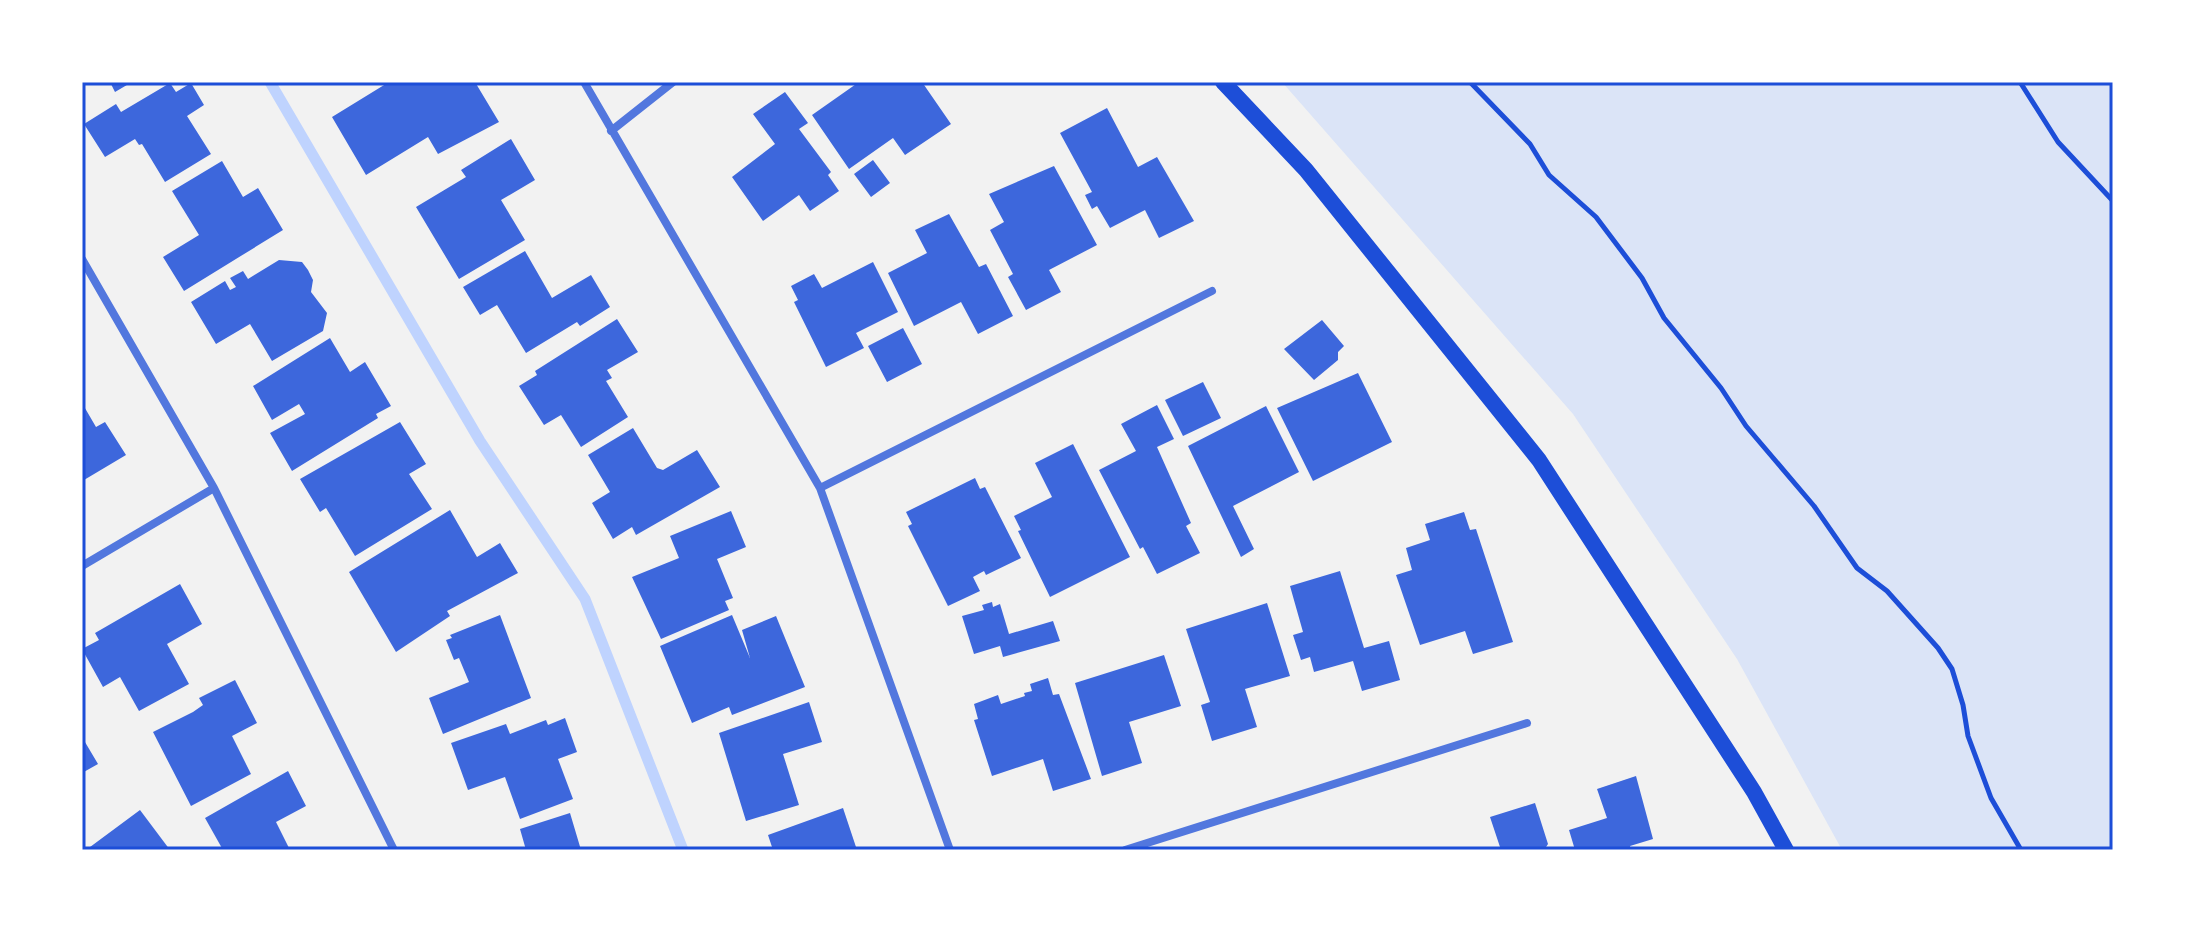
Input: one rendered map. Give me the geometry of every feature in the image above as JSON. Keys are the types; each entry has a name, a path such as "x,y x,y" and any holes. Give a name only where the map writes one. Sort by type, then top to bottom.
{"main road":[{"path":"1223,82 1306,170 1539,460 1754,792 1786,850"}],"street":[{"path":"584,82 820,488 950,850"},
{"path":"611,131 673,82"},
{"path":"82,259 214,488 394,850"},
{"path":"820,488 1212,291"},
{"path":"82,566 214,488"},
{"path":"1125,850 1527,723"}],"path":[{"path":"1470,82 1530,144 1549,175 1596,217 1642,278 1664,318 1721,388 1746,426 1814,506 1857,568 1887,591 1938,648 1952,669 1968,736 1991,798 2021,850"},
{"path":"2020,82 2058,142 2113,201"}],"shaded area":[{"path":"1282,82 2113,82 2113,850 1842,850 1737,659 1573,414"}],"building":[{"path":"110,82 132,82 115,92"},
{"path":"389,82 475,82 499,122 438,154 428,137 366,175 332,117"},
{"path":"859,82 922,82 951,124 905,155 893,138 849,169 812,115"},
{"path":"170,83 176,92 191,83 204,105 187,116 211,154 165,182 142,144 139,145 135,139 105,157 84,124 116,104 121,112"},
{"path":"785,92 808,123 799,129 831,172 828,175 839,191 810,211 799,195 763,221 732,177 775,144 753,114"},
{"path":"1107,108 1138,167 1157,157 1194,221 1159,238 1145,210 1110,228 1097,206 1092,209 1085,195 1092,192 1060,133"},
{"path":"511,139 535,180 501,200 525,240 459,279 416,207 466,177 461,170"},
{"path":"873,160 890,183 871,197 854,174"},
{"path":"222,161 243,197 258,188 283,230 184,291 163,257 199,235 172,191"},
{"path":"1054,166 1097,245 1049,270 1061,292 1026,310 1008,277 1013,274 990,230 1004,222 989,194"},
{"path":"949,214 979,267 986,264 1013,316 978,334 961,302 914,326 888,273 927,253 915,230"},
{"path":"525,251 552,298 591,275 610,307 580,326 577,322 526,353 497,305 480,315 463,287"},
{"path":"279,260 302,262 308,270 313,280 311,292 327,313 323,331 272,361 250,324 216,344 191,302 225,281 230,290 236,287 230,278 243,271 248,279"},
{"path":"873,262 898,312 856,333 864,348 826,367 794,302 798,300 791,286 814,274 822,288"},
{"path":"617,319 638,352 607,370 612,378 606,381 628,417 581,447 561,415 544,425 519,386 537,375 535,371"},
{"path":"1322,320 1344,346 1338,352 1338,360 1314,380 1284,349"},
{"path":"903,328 922,364 887,382 868,346"},
{"path":"330,338 350,372 365,362 391,406 376,414 378,418 292,471 270,433 305,414 299,404 272,420 253,386"},
{"path":"1358,373 1392,442 1313,481 1277,408"},
{"path":"1203,382 1221,418 1183,436 1165,400"},
{"path":"82,403 96,427 105,422 126,455 84,480"},
{"path":"1157,405 1174,439 1157,447 1191,523 1186,526 1200,553 1157,574 1143,547 1140,549 1099,470 1136,451 1121,424"},
{"path":"1266,406 1299,472 1233,506 1254,549 1241,557 1188,446"},
{"path":"400,422 426,464 409,474 432,509 355,556 326,508 320,512 300,479"},
{"path":"633,428 657,468 663,470 697,450 720,487 636,535 632,527 613,539 592,503 610,492 588,455"},
{"path":"1073,444 1130,557 1050,597 1018,531 1021,530 1014,516 1052,497 1035,463"},
{"path":"975,478 980,489 985,487 1021,558 986,575 984,571 973,577 980,591 948,606 908,526 912,524 906,512"},
{"path":"450,510 477,557 500,543 518,573 447,611 450,616 396,652 349,572"},
{"path":"731,511 746,547 717,559 733,598 725,601 729,610 661,639 632,577 679,558 670,536"},
{"path":"1464,512 1470,530 1476,529 1513,642 1473,654 1465,631 1420,645 1396,575 1412,570 1406,548 1430,540 1425,524"},
{"path":"1340,571 1364,648 1389,641 1400,680 1362,691 1353,661 1314,672 1310,657 1301,660 1293,635 1303,632 1290,586"},
{"path":"180,584 202,624 167,644 189,684 139,711 120,677 103,687 82,649 99,640 95,633"},
{"path":"992,602 993,607 1000,604 1009,634 1053,621 1060,641 1003,657 1000,646 974,654 962,616 984,610 982,605"},
{"path":"1267,603 1290,676 1245,689 1257,727 1212,741 1201,705 1210,702 1186,629"},
{"path":"500,615 531,698 443,734 429,698 469,682 459,658 454,660 446,640 452,638 450,635"},
{"path":"732,615 750,658 742,630 776,616 805,687 732,715 729,707 692,723 660,646"},
{"path":"1164,655 1181,706 1129,722 1142,763 1102,776 1075,683"},
{"path":"1048,678 1053,695 1059,694 1091,779 1053,791 1043,759 992,776 974,720 978,719 974,704 998,695 1001,704 1025,696 1024,693 1032,691 1030,684"},
{"path":"235,680 257,723 232,736 251,774 191,806 153,732 193,712 203,705 199,698"},
{"path":"809,702 822,742 783,754 799,805 746,821 719,733"},
{"path":"565,718 577,752 558,759 573,799 520,819 505,777 468,790 451,743 506,724 510,734 546,720 548,725"},
{"path":"82,737 98,764 82,773"},
{"path":"288,771 306,806 276,822 290,850 223,850 205,818"},
{"path":"1636,776 1653,839 1630,846 1631,850 1575,850 1569,830 1607,818 1597,789"},
{"path":"1535,803 1548,844 1544,850 1501,850 1490,817"},
{"path":"843,808 857,850 773,850 768,835"},
{"path":"140,810 170,850 86,850"},
{"path":"570,813 581,850 526,850 520,829"}],"waterway":[{"path":"270,82 480,441 585,599 683,850"}]}
